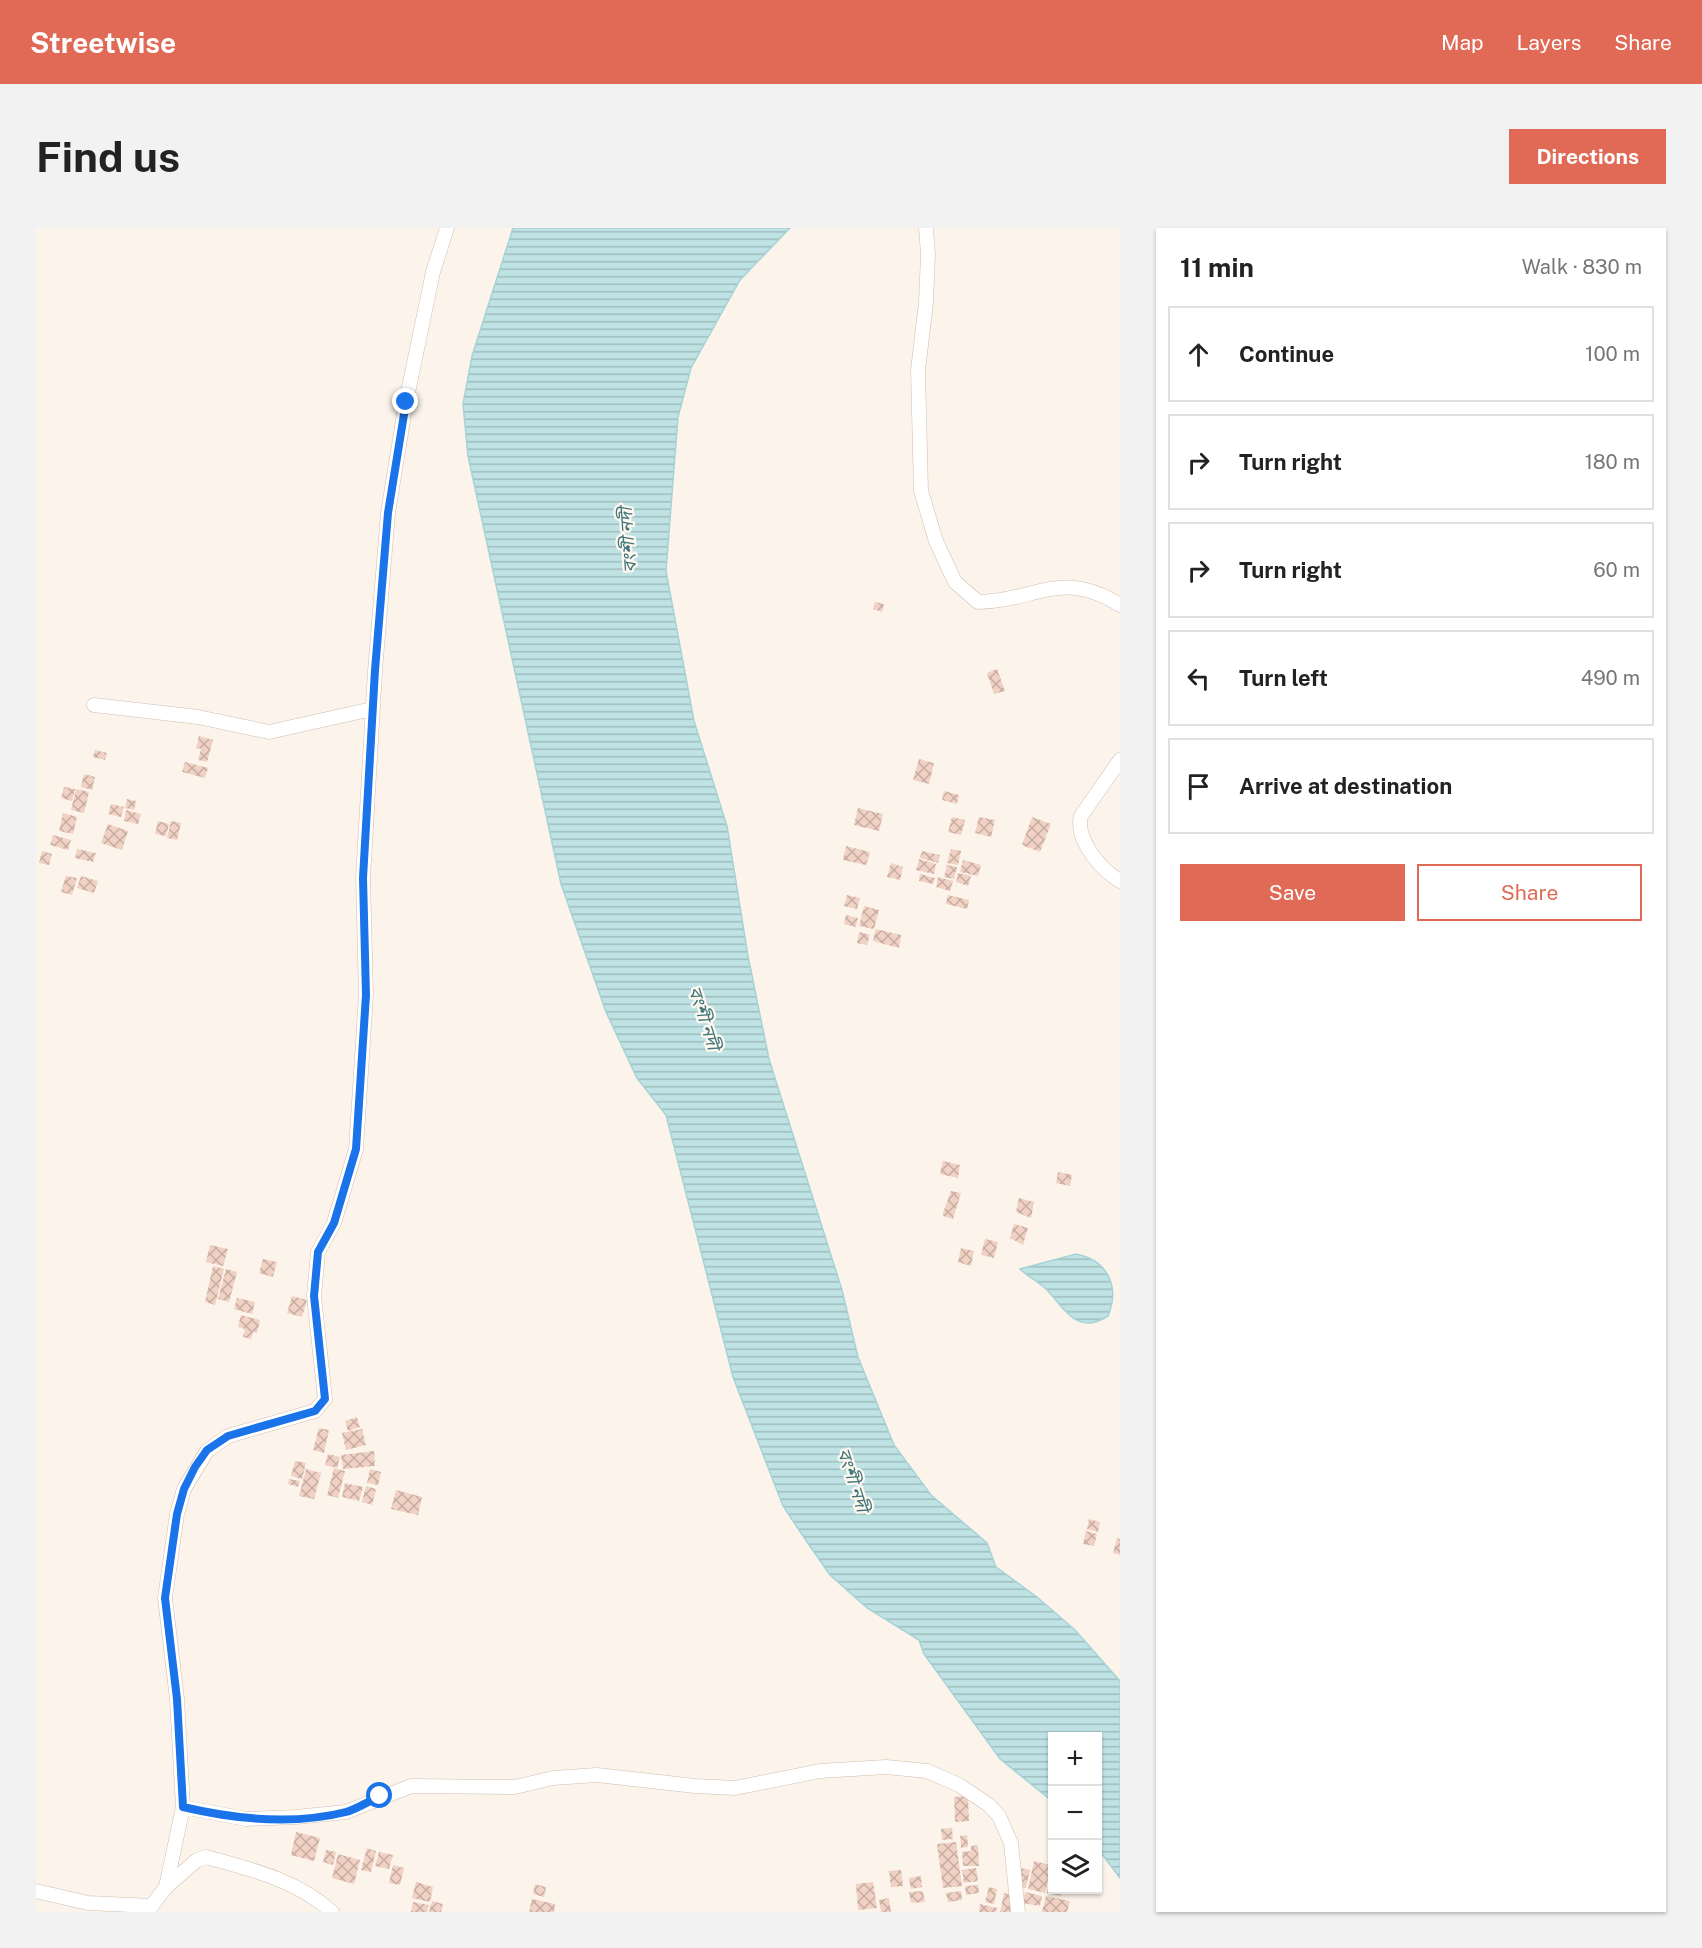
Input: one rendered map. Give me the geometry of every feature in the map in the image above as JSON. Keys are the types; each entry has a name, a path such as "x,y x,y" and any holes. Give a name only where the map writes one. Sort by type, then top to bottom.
{"street":[{"path":"166,1887 183,1807 177,1699 165,1598 177,1514 184,1489 207,1450 228,1436 315,1411 325,1399 314,1296 318,1252 334,1223 356,1149 366,995 363,878 372,709 388,513 406,402 434,273 447,228"},
{"path":"926,228 928,254 926,303 918,370 921,491 936,541 955,582 978,602 1002,602 1050,587 1082,588 1120,605"},
{"path":"94,705 198,717 269,732 372,709"},
{"path":"1120,760 1081,816 1079,823 1080,831 1089,850 1120,881"},
{"path":"183,1807 246,1819 296,1818 346,1812 411,1786 515,1787 553,1778 597,1775 735,1788 820,1771 886,1767 927,1772 959,1785 989,1805 999,1816 1011,1843 1018,1912"},
{"path":"36,1891 88,1903 150,1909 166,1887 197,1860 206,1857 269,1876 312,1895 332,1912"}],"water":[{"name":"বংশী নদী","path":"513,228 790,228 740,280 691,368 678,417 666,571 694,721 727,826 748,956 769,1059 842,1290 858,1357 894,1445 931,1495 987,1543 996,1567 1037,1597 1075,1630 1120,1681 1120,1878 1102,1854 1102,1732 1048,1732 1048,1798 1000,1759 924,1654 919,1640 867,1608 830,1575 783,1506 733,1377 666,1115 637,1078 606,1012 561,884 468,456 463,404 472,356"},
{"path":"1076,1254 1096,1262 1109,1276 1112,1285 1113,1295 1108,1316 1097,1321 1080,1322 1073,1318 1047,1290 1020,1269"}],"building":[{"path":"875,602 884,604 882,612 873,609"},
{"path":"997,669 1005,691 994,694 987,673"},
{"path":"199,736 213,740 207,762 198,760 201,749 196,748"},
{"path":"95,750 107,753 105,760 93,757"},
{"path":"919,759 934,763 929,784 913,780"},
{"path":"185,762 208,768 205,778 182,772"},
{"path":"84,774 95,777 92,790 81,787"},
{"path":"64,787 75,789 72,801 61,798"},
{"path":"76,789 89,792 84,813 71,810"},
{"path":"944,791 959,795 957,804 942,800"},
{"path":"127,799 136,801 134,810 125,808"},
{"path":"111,804 124,807 121,817 108,814"},
{"path":"858,808 883,814 879,831 854,825"},
{"path":"126,810 141,814 138,824 124,821"},
{"path":"63,813 77,817 73,834 59,831"},
{"path":"952,817 965,820 961,835 948,832"},
{"path":"979,817 995,820 991,837 975,833"},
{"path":"1032,817 1051,824 1040,852 1022,845"},
{"path":"158,821 169,824 166,836 155,834"},
{"path":"171,821 181,823 177,840 167,838"},
{"path":"108,824 128,831 122,850 101,843"},
{"path":"53,835 71,840 68,850 50,845"},
{"path":"846,846 870,852 866,865 843,860"},
{"path":"77,849 96,853 93,862 75,858"},
{"path":"951,849 961,851 958,865 947,863"},
{"path":"42,851 52,854 49,865 39,863"},
{"path":"922,851 940,855 938,863 920,858"},
{"path":"919,859 936,864 934,874 916,870"},
{"path":"963,860 981,865 978,876 960,872"},
{"path":"891,863 903,867 900,880 887,877"},
{"path":"947,865 957,867 954,879 944,877"},
{"path":"958,873 971,876 968,886 956,882"},
{"path":"920,874 935,878 933,884 919,881"},
{"path":"66,876 77,878 72,895 61,892"},
{"path":"81,876 98,881 94,893 77,888"},
{"path":"938,877 953,881 950,891 936,887"},
{"path":"847,895 860,898 857,909 844,906"},
{"path":"948,895 969,900 967,909 946,904"},
{"path":"864,906 879,910 874,929 859,926"},
{"path":"846,915 858,918 856,927 844,924"},
{"path":"876,929 901,935 899,948 873,941"},
{"path":"859,932 870,935 867,945 857,943"},
{"path":"943,1161 960,1165 958,1178 940,1174"},
{"path":"1058,1172 1072,1175 1070,1186 1056,1183"},
{"path":"951,1191 961,1193 953,1219 943,1216"},
{"path":"1019,1198 1034,1202 1031,1218 1016,1212"},
{"path":"1014,1224 1028,1228 1023,1245 1010,1238"},
{"path":"985,1239 998,1242 994,1258 981,1255"},
{"path":"210,1245 228,1249 223,1266 206,1262"},
{"path":"961,1248 974,1251 971,1266 958,1262"},
{"path":"263,1259 277,1262 273,1277 259,1273"},
{"path":"213,1266 224,1269 215,1305 205,1302"},
{"path":"226,1269 237,1272 229,1302 218,1299"},
{"path":"292,1296 307,1300 302,1317 287,1313"},
{"path":"237,1298 255,1302 252,1314 234,1309"},
{"path":"241,1315 260,1320 257,1333 253,1332 251,1339 243,1337 245,1329 238,1327"},
{"path":"357,1417 360,1427 348,1431 345,1421"},
{"path":"319,1428 329,1430 324,1453 313,1450"},
{"path":"362,1429 366,1445 346,1450 342,1433"},
{"path":"374,1451 375,1466 343,1469 341,1455"},
{"path":"328,1454 340,1457 337,1468 325,1465"},
{"path":"295,1461 306,1463 302,1479 291,1476"},
{"path":"334,1468 345,1471 338,1498 327,1495"},
{"path":"306,1469 321,1473 314,1499 299,1496"},
{"path":"370,1469 381,1472 378,1485 367,1483"},
{"path":"289,1479 300,1481 298,1487 288,1484"},
{"path":"345,1483 363,1487 359,1501 342,1497"},
{"path":"366,1486 376,1489 372,1505 362,1502"},
{"path":"396,1490 422,1497 418,1515 391,1509"},
{"path":"1089,1519 1100,1522 1098,1532 1087,1529"},
{"path":"1086,1531 1097,1534 1094,1546 1083,1544"},
{"path":"1117,1538 1120,1539 1120,1555 1113,1553"},
{"path":"968,1796 969,1821 955,1822 954,1797"},
{"path":"952,1828 953,1839 942,1840 941,1829"},
{"path":"296,1832 320,1838 314,1861 291,1855"},
{"path":"967,1835 968,1847 961,1848 960,1836"},
{"path":"956,1842 962,1886 943,1888 937,1844"},
{"path":"978,1845 979,1866 963,1866 962,1852 971,1851 971,1846"},
{"path":"367,1848 376,1851 371,1872 361,1870"},
{"path":"326,1850 336,1852 333,1865 323,1862"},
{"path":"379,1852 393,1855 389,1869 375,1866"},
{"path":"338,1854 360,1860 354,1884 332,1878"},
{"path":"1034,1861 1048,1864 1045,1893 1028,1889"},
{"path":"393,1865 404,1868 400,1885 389,1883"},
{"path":"976,1868 978,1881 964,1883 962,1870"},
{"path":"1021,1868 1030,1870 1026,1888 1017,1886"},
{"path":"901,1870 903,1886 891,1887 889,1871"},
{"path":"921,1876 922,1887 911,1889 909,1878"},
{"path":"416,1882 433,1887 430,1902 412,1898"},
{"path":"873,1882 877,1908 858,1910 856,1884"},
{"path":"535,1884 546,1887 544,1897 533,1894"},
{"path":"978,1885 979,1893 966,1895 965,1886"},
{"path":"989,1887 997,1889 994,1904 985,1902"},
{"path":"923,1891 925,1902 911,1903 909,1892"},
{"path":"961,1891 962,1900 948,1902 946,1893"},
{"path":"1025,1892 1042,1896 1040,1906 1022,1903"},
{"path":"1004,1893 1015,1896 1012,1912 1000,1912"},
{"path":"1046,1896 1070,1901 1067,1912 1042,1912"},
{"path":"889,1898 891,1912 881,1912 879,1900"},
{"path":"532,1899 555,1904 554,1912 529,1912"},
{"path":"432,1901 443,1904 441,1912 429,1912"},
{"path":"413,1902 429,1905 427,1912 411,1912"},
{"path":"980,1904 997,1908 996,1912 979,1912"}],"route":[{"path":"380,1796 346,1812 296,1818 246,1819 183,1807 177,1699 165,1598 177,1514 184,1489 207,1450 228,1436 315,1411 322,1406 325,1399 314,1296 318,1252 334,1223 356,1149 366,995 363,878 375,670 388,513 406,402"}]}
